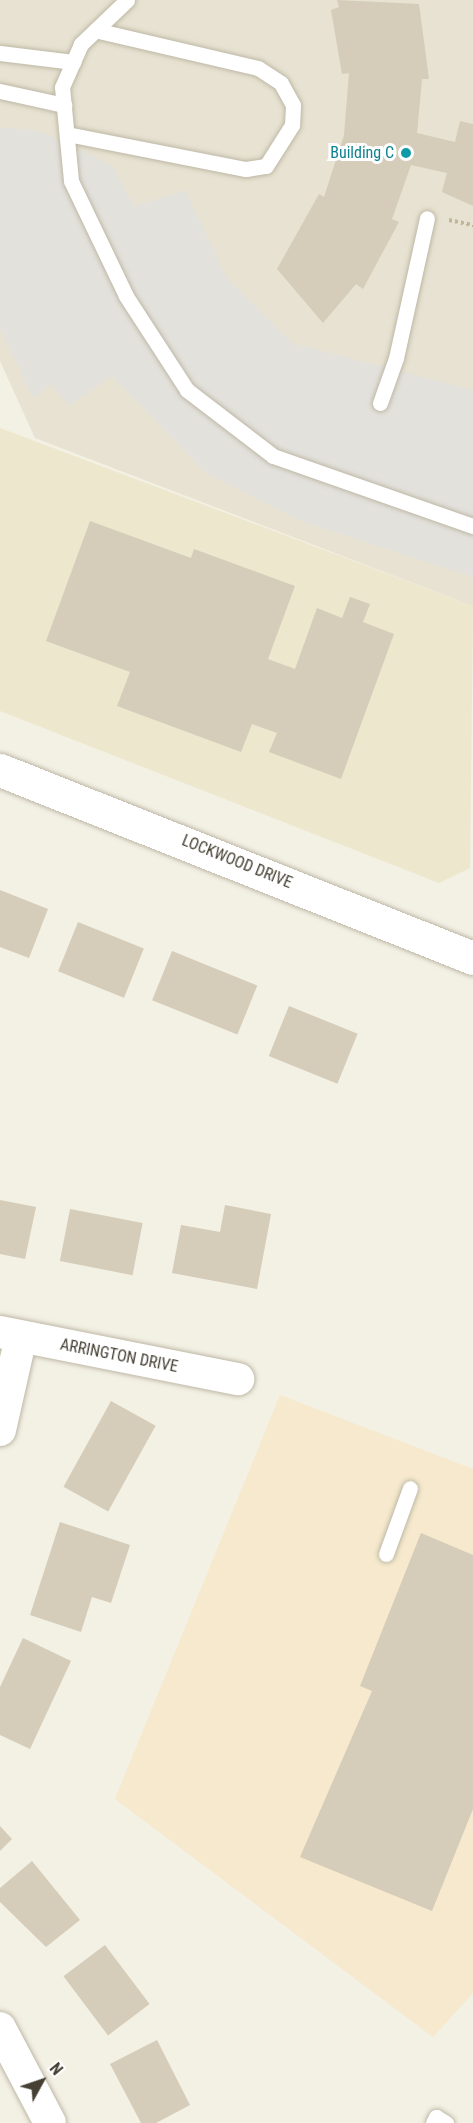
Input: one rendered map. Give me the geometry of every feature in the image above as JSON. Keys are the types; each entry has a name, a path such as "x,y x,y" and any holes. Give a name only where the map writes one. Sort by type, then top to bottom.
{"street":[{"name":"LOCKWOOD DRIVE","path":"0,770 473,958"},
{"name":"ARRINGTON DRIVE","path":"11,1334 238,1379"},
{"path":"0,1430 11,1334"},
{"path":"0,2028 50,2123"}],"lane":[{"path":"127,0 95,30 73,62 62,87 71,181 126,296 187,390 273,456 473,526"},
{"path":"67,134 246,169 266,166 292,125 293,105 281,83 258,68 95,30"},
{"path":"0,53 73,62"},
{"path":"0,91 64,105"},
{"path":"380,403 396,358 427,218"},
{"path":"386,1554 410,1488"},
{"path":"433,2123 436,2117 446,2123"}],"shaded area":[{"path":"0,0 473,0 473,606 35,438 0,361"},
{"path":"0,127 40,131 112,165 134,206 185,190 227,278 292,343 473,390 473,577 303,522 206,473 112,376 69,406 51,384 33,398 0,329"},
{"path":"0,428 473,606 470,868 439,883 0,711"},
{"path":"280,1395 473,1469 473,1993 433,2037 115,1799"}],"building":[{"name":"Building C","path":"337,0 419,4 429,79 422,79 417,133 455,142 460,121 473,124 473,206 442,192 447,173 411,165 392,219 399,222 363,289 356,284 323,323 277,269 319,194 324,197 344,135 349,73 342,74 331,10 339,7"},
{"path":"90,521 191,558 194,549 295,586 268,659 295,669 317,608 342,618 350,597 370,604 363,622 394,634 341,779 269,752 277,733 252,724 241,752 117,706 130,672 46,641"},
{"path":"0,890 48,909 29,958 0,947"},
{"path":"78,922 144,949 124,998 58,971"},
{"path":"172,951 257,985 237,1035 152,1000"},
{"path":"289,1006 358,1034 337,1084 269,1056"},
{"path":"0,1200 36,1207 25,1259 0,1254"},
{"path":"225,1205 271,1214 257,1289 172,1273 181,1225 220,1232"},
{"path":"70,1209 143,1223 133,1275 60,1261"},
{"path":"111,1401 156,1426 108,1511 63,1487"},
{"path":"60,1522 130,1545 111,1603 92,1597 81,1632 30,1615"},
{"path":"421,1533 473,1555 473,1809 432,1911 300,1857 372,1691 360,1686"},
{"path":"23,1638 71,1661 30,1749 0,1735 0,1687"},
{"path":"0,1826 12,1839 0,1851"},
{"path":"32,1861 80,1920 46,1947 0,1902 0,1888"},
{"path":"105,1945 150,2004 108,2035 63,1976"},
{"path":"157,2040 190,2105 156,2123 141,2123 110,2064"}],"place":[{"name":"Building C","path":"406,153"}]}
